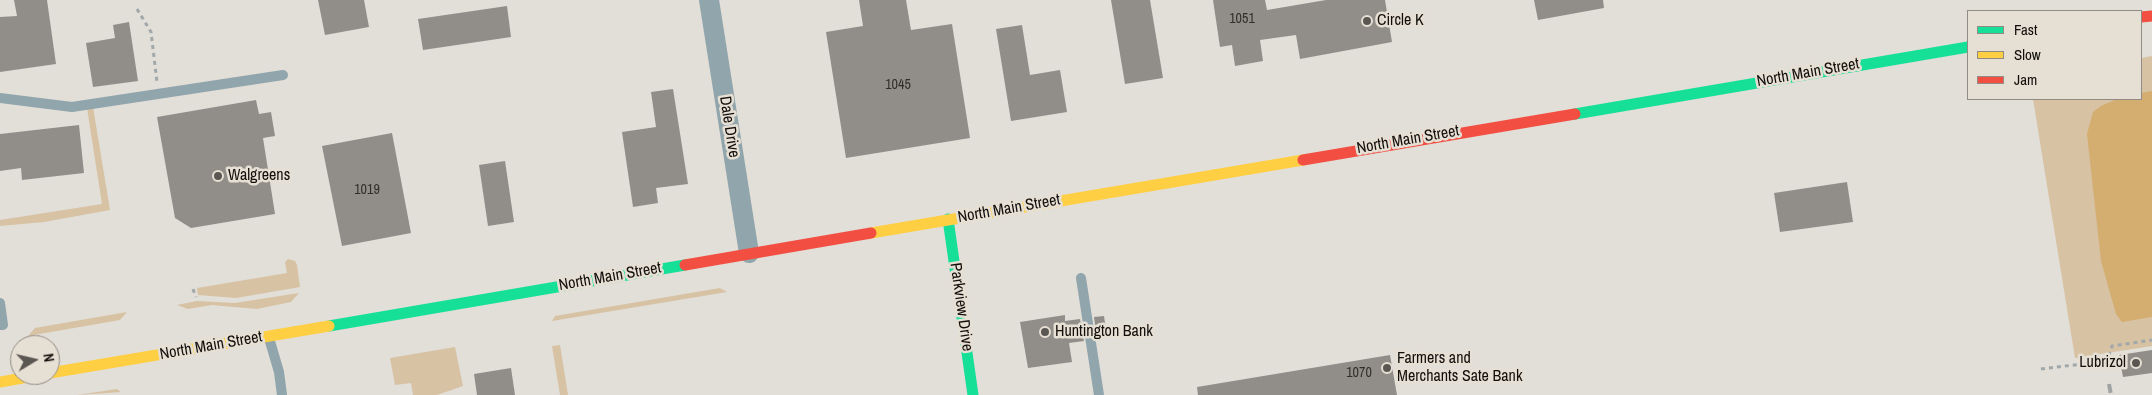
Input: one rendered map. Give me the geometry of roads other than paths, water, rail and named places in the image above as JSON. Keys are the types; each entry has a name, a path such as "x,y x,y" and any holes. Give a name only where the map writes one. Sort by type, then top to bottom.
{"main road":[{"name":"North Main Street","path":"60,371 1967,46"},
{"name":"Parkview Drive","path":"948,219 973,395"}],"street":[{"name":"Dale Drive","path":"709,0 749,253"}],"lane":[{"path":"0,98 72,107 283,75"},
{"path":"1081,278 1099,395"},
{"path":"0,303 4,325 0,325"},
{"path":"268,336 279,372 282,395"}],"railway":[{"path":"2109,384 2111,395"}],"place":[{"name":"Circle K","path":"1367,21"},
{"name":"Walgreens","path":"218,176"},
{"name":"Huntington Bank","path":"1045,332"},
{"name":"Lubrizol","path":"2136,363"},
{"name":"Farmers and Merchants Sate Bank","path":"1387,368"}]}
